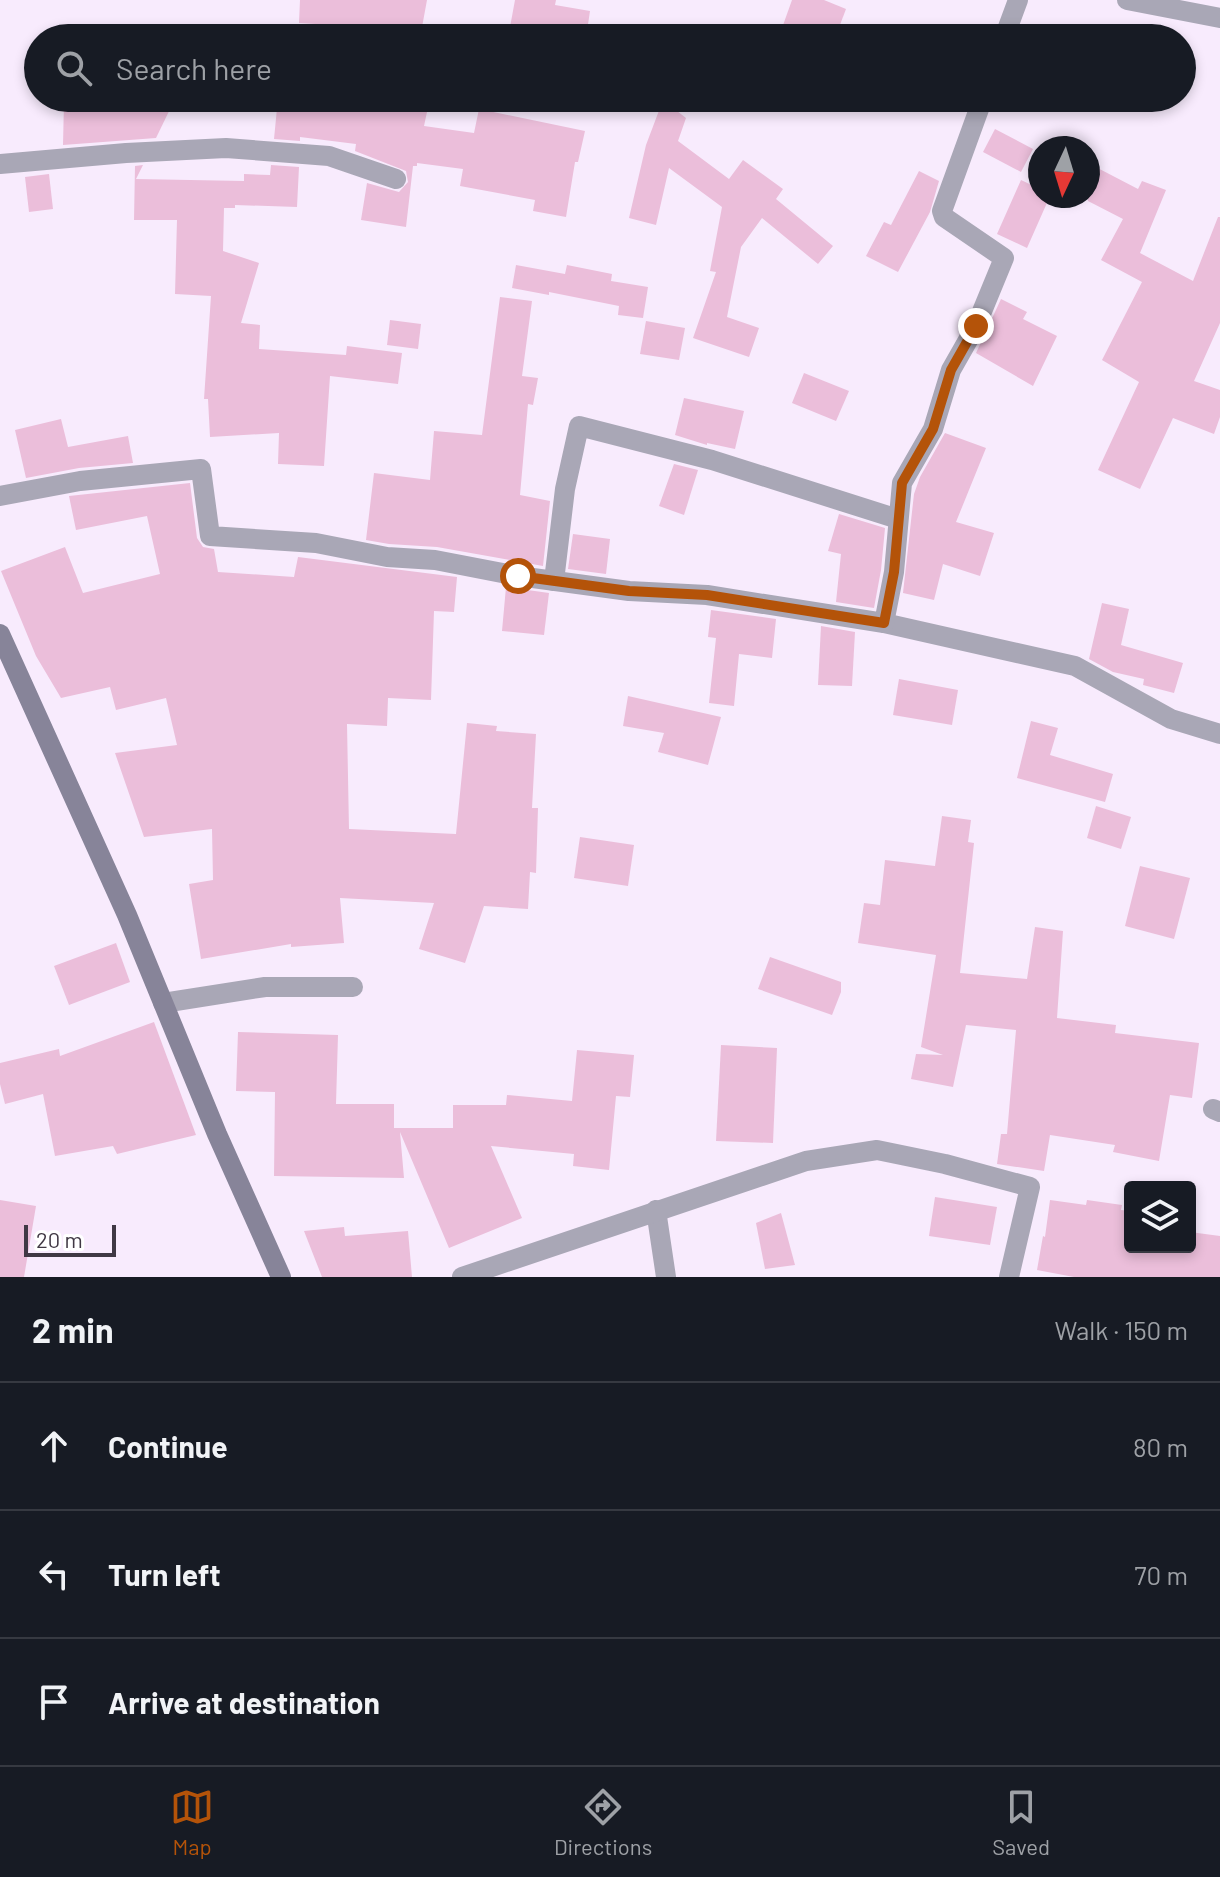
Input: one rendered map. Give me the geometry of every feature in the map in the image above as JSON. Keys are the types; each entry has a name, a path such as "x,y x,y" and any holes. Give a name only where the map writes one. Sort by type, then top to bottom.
{"main road":[{"path":"0,634 127,915 281,1277"}],"street":[{"path":"1009,24 1018,0"},
{"path":"1127,0 1220,18"},
{"path":"884,623 894,572 902,483 933,429 951,370 976,326 1004,258 944,217 942,211 978,112"},
{"path":"0,164 226,148 329,156 396,179"},
{"path":"554,581 565,489 579,426 712,460 898,519"},
{"path":"0,496 80,481 201,469 210,536 316,543 387,557 435,560 554,581 629,591 707,595 884,623 1075,666 1171,719 1220,734"},
{"path":"163,1003 265,987 353,987"},
{"path":"462,1277 806,1161 877,1150 1030,1187 1009,1277"},
{"path":"656,1210 666,1277"}],"building":[{"path":"300,0 427,0 423,24 299,23"},
{"path":"515,0 556,0 555,5 590,11 588,24 511,24"},
{"path":"792,0 824,0 846,9 840,24 783,24"},
{"path":"64,112 169,112 156,138 63,145"},
{"path":"277,112 427,112 424,126 474,133 478,112 493,112 585,131 578,162 575,162 566,217 533,211 535,200 460,186 463,169 417,163 413,166 406,227 361,220 367,183 399,192 408,182 406,171 355,151 356,144 300,137 300,141 274,139"},
{"path":"658,112 678,112 686,118 678,141 729,179 743,160 783,189 776,199 833,246 818,264 762,218 741,247 727,317 759,328 749,357 693,338 716,272 710,271 722,207 669,168 656,225 629,218 646,145"},
{"path":"995,129 1028,146 1028,159 1021,172 983,152"},
{"path":"143,165 136,179 244,181 244,174 270,175 271,165 299,167 297,207 235,205 235,208 224,208 223,251 259,263 241,323 260,325 259,349 346,355 347,346 402,353 398,384 330,376 324,466 278,464 279,433 210,437 208,399 204,399 211,296 175,294 177,220 134,220 135,166"},
{"path":"1100,169 1138,189 1142,181 1166,190 1140,253 1193,281 1220,217 1220,323 1194,381 1220,390 1220,417 1214,434 1173,418 1140,489 1098,470 1139,382 1102,360 1142,282 1101,260 1123,219 1100,207"},
{"path":"919,171 939,181 930,212 898,272 866,256 884,222 891,225"},
{"path":"49,174 53,209 29,212 25,177"},
{"path":"1021,180 1028,183 1028,208 1045,208 1027,248 997,234"},
{"path":"516,265 565,274 567,265 612,274 611,281 648,287 643,318 618,315 619,306 512,288"},
{"path":"500,297 532,301 522,376 538,378 533,405 528,404 520,495 550,501 543,566 437,547 366,540 374,473 430,480 434,431 482,435"},
{"path":"1001,299 1027,312 1023,319 1057,336 1033,386 976,353"},
{"path":"390,320 421,324 418,349 387,345"},
{"path":"646,321 685,328 679,360 640,354"},
{"path":"804,373 849,391 836,421 792,403"},
{"path":"684,398 744,411 735,449 707,445 675,435"},
{"path":"61,419 68,447 128,436 133,463 79,468 26,478 15,430"},
{"path":"945,433 986,448 956,522 994,533 980,576 943,564 934,600 903,593 914,494"},
{"path":"674,464 698,470 684,515 659,506"},
{"path":"190,483 197,538 203,547 214,549 218,572 294,577 298,557 457,577 454,612 434,611 431,700 388,698 387,726 347,724 349,829 456,834 467,723 497,726 496,731 536,734 532,808 538,808 536,873 530,872 528,909 484,906 465,963 419,949 434,903 340,898 344,943 291,947 291,944 201,959 189,884 213,880 212,829 144,837 115,753 177,745 166,698 116,710 110,687 61,698 36,656 1,571 65,547 83,593 160,574 147,516 76,530 69,496"},
{"path":"839,514 885,528 874,608 836,602 841,554 828,551"},
{"path":"573,534 610,539 606,574 568,569"},
{"path":"506,587 549,593 544,635 502,631"},
{"path":"1102,603 1129,609 1121,645 1183,663 1174,693 1143,685 1144,679 1113,672 1089,659"},
{"path":"711,610 776,619 772,658 739,654 734,706 709,703 716,638 708,637"},
{"path":"821,626 855,632 852,686 818,685"},
{"path":"899,679 958,690 952,725 893,715"},
{"path":"628,696 721,717 708,765 658,752 664,733 623,726"},
{"path":"1031,721 1058,728 1050,755 1113,774 1105,802 1017,778"},
{"path":"1096,806 1131,817 1121,849 1087,838"},
{"path":"942,816 971,820 968,842 974,843 960,973 1027,979 1035,927 1063,931 1057,1018 1116,1025 1115,1033 1199,1043 1192,1098 1170,1095 1159,1161 1113,1152 1115,1145 1050,1135 1044,1171 997,1164 1001,1134 1007,1134 1016,1030 966,1025 953,1087 911,1079 916,1054 943,1055 921,1047 936,955 858,943 864,903 880,905 885,860 935,866"},
{"path":"580,837 634,845 628,886 574,878"},
{"path":"1140,866 1190,878 1174,939 1125,926"},
{"path":"116,943 130,982 69,1005 54,966"},
{"path":"770,957 841,982 841,992 832,1015 758,989"},
{"path":"154,1022 196,1135 117,1154 113,1146 55,1156 43,1094 5,1104 0,1084 0,1063 59,1049 60,1056"},
{"path":"238,1032 338,1035 336,1104 394,1104 394,1128 453,1128 453,1105 506,1105 507,1095 572,1101 577,1050 634,1055 630,1097 616,1096 609,1170 573,1166 574,1154 491,1146 522,1218 449,1248 400,1132 404,1178 274,1176 275,1092 236,1091"},
{"path":"721,1045 777,1048 773,1143 716,1141"},
{"path":"935,1197 997,1207 990,1245 929,1236"},
{"path":"0,1200 36,1206 24,1277 0,1277"},
{"path":"1050,1200 1086,1205 1087,1200 1122,1205 1124,1253 1196,1253 1196,1233 1220,1236 1220,1277 1074,1277 1037,1270"},
{"path":"781,1213 795,1265 765,1269 756,1223"},
{"path":"344,1227 345,1236 408,1231 412,1277 322,1277 304,1231"}],"route":[{"path":"518,576 629,591 707,595 884,623 894,572 902,483 933,429 951,370 976,326"}]}
